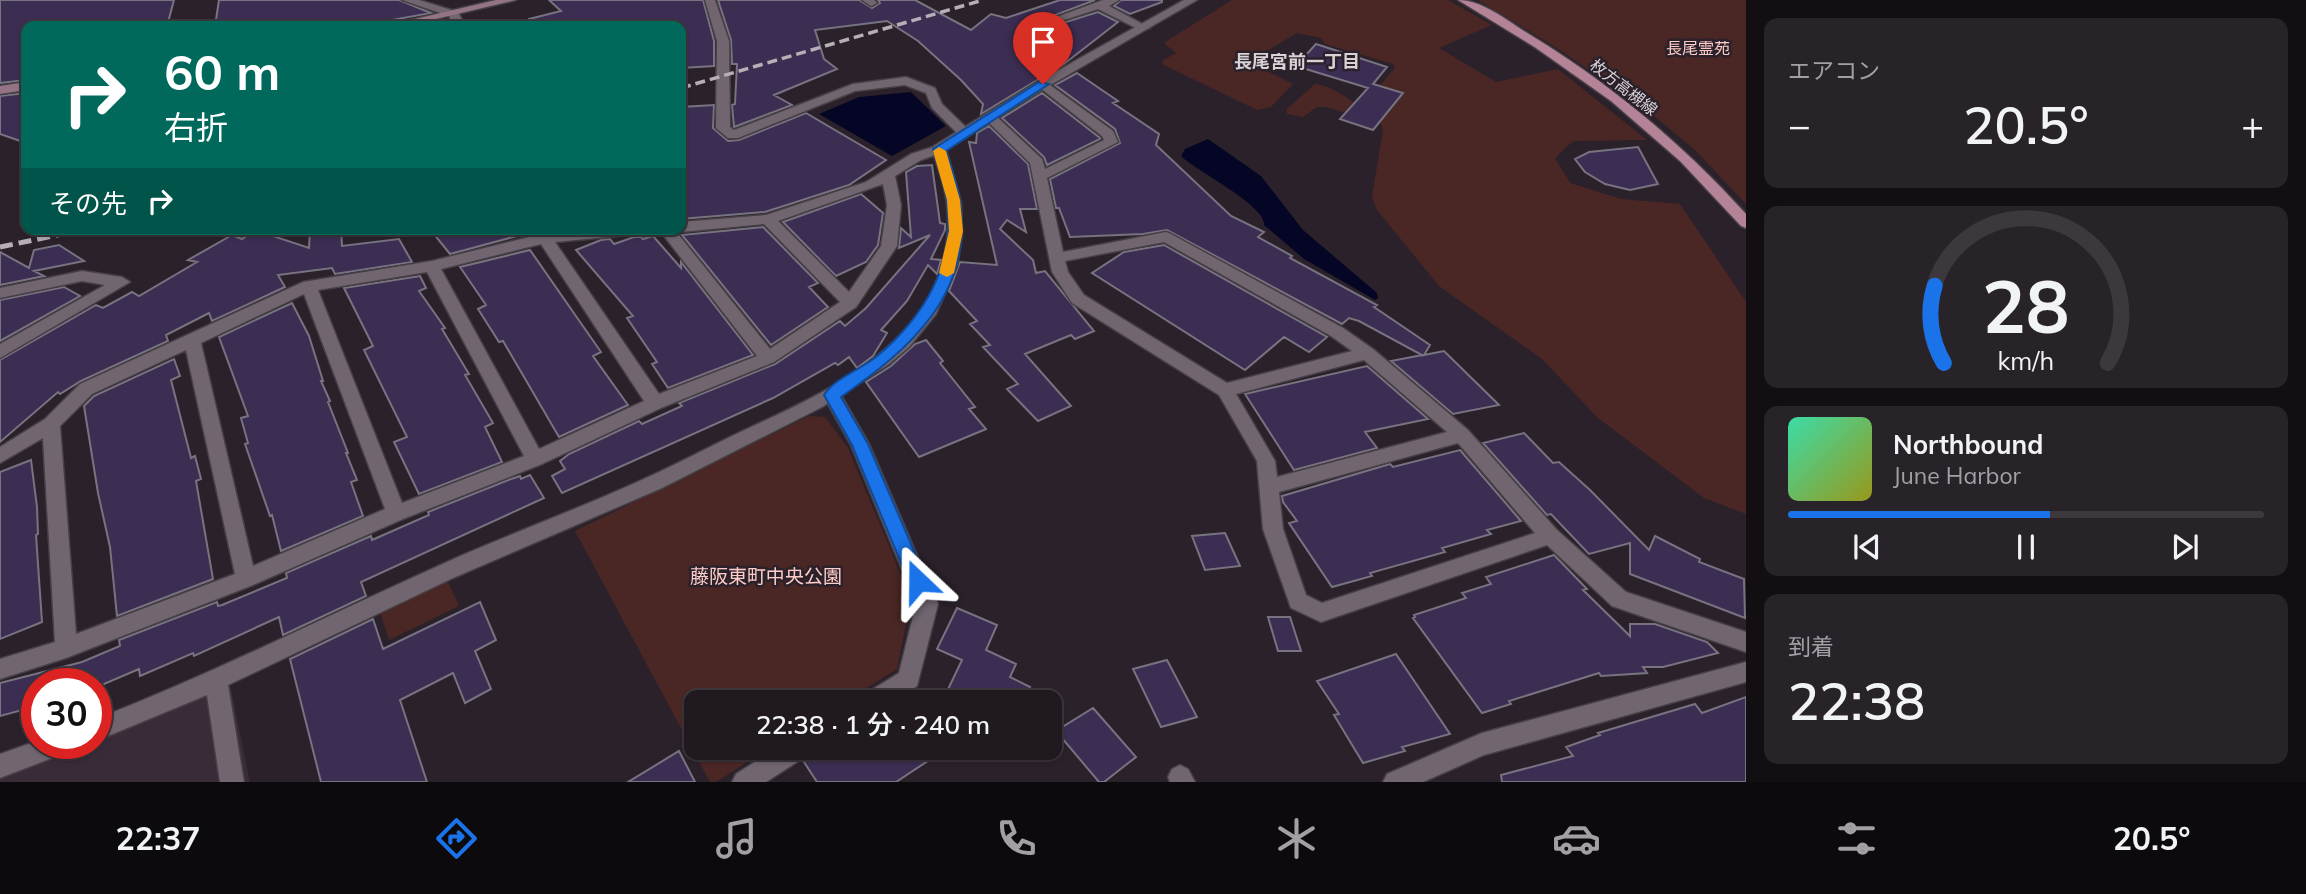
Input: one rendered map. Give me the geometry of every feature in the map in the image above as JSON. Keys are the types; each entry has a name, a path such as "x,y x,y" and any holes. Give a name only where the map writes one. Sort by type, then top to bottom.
{"main road":[{"path":"437,21 456,19 511,0"},
{"name":"枚方高槻線","path":"1463,0 1561,60 1615,100 1671,147 1746,223"},
{"path":"0,90 21,87"}],"street":[{"path":"407,0 456,19"},
{"path":"710,0 723,41 723,128 733,135 853,88 906,81 931,91 936,105 965,133"},
{"path":"1049,22 1114,0"},
{"path":"686,227 768,219 871,185 916,157 939,149 1043,84 1192,0"},
{"path":"1099,5 1144,28"},
{"path":"1039,177 1111,142 1108,134 1043,84"},
{"path":"990,118 1037,162 1060,272 1079,299 1225,390 1266,461 1273,529 1298,601 1321,613 1550,536"},
{"path":"112,724 169,703 216,678 447,571 628,495 832,395 904,342 923,321 940,290 951,260 956,231 954,200 939,149"},
{"path":"0,669 66,648 246,579 397,513 536,458 655,403 768,358 850,303 889,246 894,205 888,173"},
{"path":"768,219 850,303"},
{"path":"0,456 51,424 86,389 309,286 432,266 545,238 582,235"},
{"path":"671,235 768,358"},
{"path":"1056,258 1166,237 1336,332 1367,353 1462,435 1550,536 1619,600 1746,642"},
{"path":"545,238 655,403"},
{"path":"432,266 536,458"},
{"path":"0,293 82,276 122,282 0,352"},
{"path":"309,286 397,513"},
{"path":"192,340 246,579"},
{"path":"1225,390 1367,353"},
{"path":"832,395 860,444 927,604 909,679 892,690"},
{"path":"51,424 66,648"},
{"path":"1269,487 1462,435"},
{"path":"1395,782 1482,744 1746,673"},
{"path":"216,678 232,782"},
{"path":"0,766 21,758"},
{"path":"744,782 779,760"}],"shaded area":[{"path":"230,685 250,782 0,782 0,773 37,759 112,759 112,730"}],"green space":[{"path":"1232,0 1448,0 1492,25 1439,48 1496,82 1558,69 1647,140 1573,141 1555,158 1570,183 1621,199 1680,204 1746,302 1746,514 1704,498 1598,418 1542,359 1439,286 1377,210 1372,197 1383,130 1371,96 1395,68 1393,64 1325,44 1321,38 1297,33 1253,59 1255,65 1293,84 1271,107 1257,110 1162,64 1163,60 1176,53 1165,42"},
{"name":"長尾霊苑","path":"1478,0 1746,0 1746,204 1695,150 1653,115 1560,50"},
{"path":"1315,84 1348,98 1365,111 1364,118 1326,107 1317,107 1303,117 1287,114 1287,109"},
{"name":"藤阪東町中央公園","path":"809,416 825,417 848,448 911,599 897,669 863,690 684,690 684,734 575,531"},
{"path":"447,580 459,606 389,640 380,612"},
{"name":"藤阪東町中央公園","path":"698,760 751,760 716,782 710,782"}],"water":[{"path":"911,92 946,126 892,156 819,114 859,97"},
{"path":"1208,139 1261,176 1303,230 1377,293 1378,298 1375,300 1304,259 1264,225 1262,217 1254,208 1181,156 1185,149"}],"building":[{"path":"0,0 174,0 168,21 21,21 21,81 0,83"},
{"path":"219,0 399,0 431,13 387,21 216,21"},
{"path":"549,0 703,0 714,41 714,66 686,68 686,21 529,21 561,11"},
{"path":"718,0 859,0 872,8 880,3 878,0 915,0 971,30 991,14 1006,18 1060,0 1095,0 1042,20 1041,23 1050,27 1098,12 1118,22 1064,64 981,114 983,104 961,80 918,41 887,21 815,30 824,59 837,69 774,95 792,105 734,127 732,105 735,104 737,64 732,64 731,40"},
{"path":"1121,0 1162,2 1130,14 1114,6"},
{"path":"1316,44 1387,67 1373,84 1403,93 1373,130 1340,119 1368,88 1296,66"},
{"path":"1077,73 1118,101 1113,103 1159,134 1156,145 1231,216 1264,232 1258,237 1292,256 1290,258 1377,305 1374,307 1430,345 1424,355 1444,351 1499,405 1453,414 1391,361 1422,355 1359,321 1349,318 1342,324 1167,230 1143,234 1070,237 1059,208 1056,208 1050,179 1120,143 1115,129 1055,85"},
{"path":"1042,93 1100,139 1047,165 1044,157 1002,118"},
{"path":"21,94 21,141 0,134 0,96"},
{"path":"714,105 713,128 728,141 739,140 806,113 886,160 849,185 765,212 686,219 686,107"},
{"path":"989,126 1028,164 1037,209 1020,209 1026,232 1007,220 1000,229 1033,260 1036,273 1045,271 1094,331 1075,339 1071,335 1025,354 1071,406 1038,421 1007,389 1018,384 983,347 990,345 970,324 977,321 949,291 960,262 997,265 969,142 976,143 977,133"},
{"path":"1638,147 1658,184 1630,190 1605,184 1585,172 1575,159 1589,152"},
{"path":"932,165 940,223 945,224 945,230 931,259 941,260 937,274 928,265 907,301 881,330 887,333 873,356 857,368 849,357 838,365 835,363 773,398 562,493 552,476 565,469 560,461 569,454 639,421 642,424 682,406 679,403 775,364 840,321 845,326 866,308 930,235 899,248 901,228 911,237 906,172 917,166"},
{"path":"861,194 883,213 878,245 866,262 836,276 783,222"},
{"path":"763,227 818,283 809,287 828,307 771,345 682,235"},
{"path":"232,235 242,239 248,235 270,235 309,248 310,235 341,235 342,246 399,239 412,262 335,274 332,268 278,275 285,287 212,321 209,313 166,335 168,341 81,381 60,394 58,392 0,442 0,360 96,305 103,308 132,292 139,296 197,262 188,260"},
{"path":"435,235 521,235 450,254"},
{"path":"653,236 681,268 681,262 753,355 668,388 652,364 657,362 627,318 633,316 576,250 601,240 610,239 614,244 634,237 643,239"},
{"path":"59,245 84,261 34,271 44,276 0,285 0,252 29,268 34,250"},
{"path":"1164,245 1327,337 1309,352 1284,337 1245,370 1092,273 1124,252"},
{"path":"530,250 601,352 593,356 628,405 559,437 503,341 499,342 478,309 486,305 460,267"},
{"path":"420,276 426,288 419,291 445,328 442,329 469,374 465,375 493,423 485,427 502,462 419,494 394,442 407,437 364,350 373,346 344,288"},
{"path":"64,287 80,296 0,341 0,300"},
{"path":"292,303 309,336 321,381 330,401 328,402 357,480 351,482 363,516 281,551 272,515 270,516 245,444 248,443 241,418 248,416 219,337"},
{"path":"926,340 943,361 940,363 975,407 969,409 986,429 919,457 866,382 891,366 915,344"},
{"path":"174,359 180,376 171,380 191,458 195,456 201,479 196,481 213,579 117,616 110,547 84,406 94,396"},
{"path":"1367,366 1428,419 1365,432 1377,448 1294,470 1245,394"},
{"path":"1524,433 1553,463 1559,462 1590,490 1649,550 1655,536 1700,559 1699,562 1744,579 1745,618 1630,574 1630,543 1589,554 1551,514 1547,515 1483,443"},
{"path":"1460,450 1521,521 1487,530 1491,534 1442,548 1445,552 1370,573 1372,576 1332,587 1289,523 1297,521 1283,502 1282,496 1390,464 1393,467"},
{"path":"31,460 37,507 36,535 42,622 0,639 0,472"},
{"path":"530,475 544,498 361,582 366,596 283,635 279,617 194,656 193,653 140,676 139,669 112,681 112,668 59,668 82,662 120,646 119,640 217,602 218,606 222,605 287,578 286,573 371,536 372,540 429,515 428,512 511,479 520,476 521,479"},
{"path":"1225,533 1240,566 1205,570 1192,536"},
{"path":"1554,555 1587,589 1583,590 1630,636 1630,624 1655,624 1707,642 1718,653 1663,667 1643,667 1647,673 1601,676 1599,673 1509,701 1511,704 1482,713 1413,618 1414,615 1466,598 1462,593 1491,584 1486,577"},
{"path":"480,602 496,640 475,651 491,689 465,703 453,673 400,700 427,782 321,782 290,659 373,619 383,649"},
{"path":"957,608 997,625 986,650 1016,664 1010,677 1030,687 1029,690 948,690 962,660 937,649"},
{"path":"1268,617 1290,617 1301,651 1278,651"},
{"path":"1396,654 1450,734 1402,747 1405,751 1363,763 1334,715 1339,714 1317,681"},
{"path":"1167,660 1197,717 1161,727 1133,669"},
{"path":"21,678 21,710 0,716 0,683"},
{"path":"1746,697 1746,782 1502,782 1501,775 1573,756 1566,747 1600,735 1598,733 1695,704 1702,713"},
{"path":"1093,708 1136,757 1104,782 1099,782 1062,738 1062,727"},
{"path":"679,751 695,782 628,782"},
{"path":"929,760 896,782 817,782 804,762"}],"railway":[{"path":"686,87 983,0"},
{"path":"0,247 57,235"}],"slow traffic":[{"path":"939,151 954,200 956,231 947,273"}],"district":[{"name":"長尾宮前一丁目","path":"1297,61"}],"route":[{"path":"918,581 860,444 832,395 904,342 923,321 940,290 951,260 956,231 954,200 939,149 1043,84"}]}
